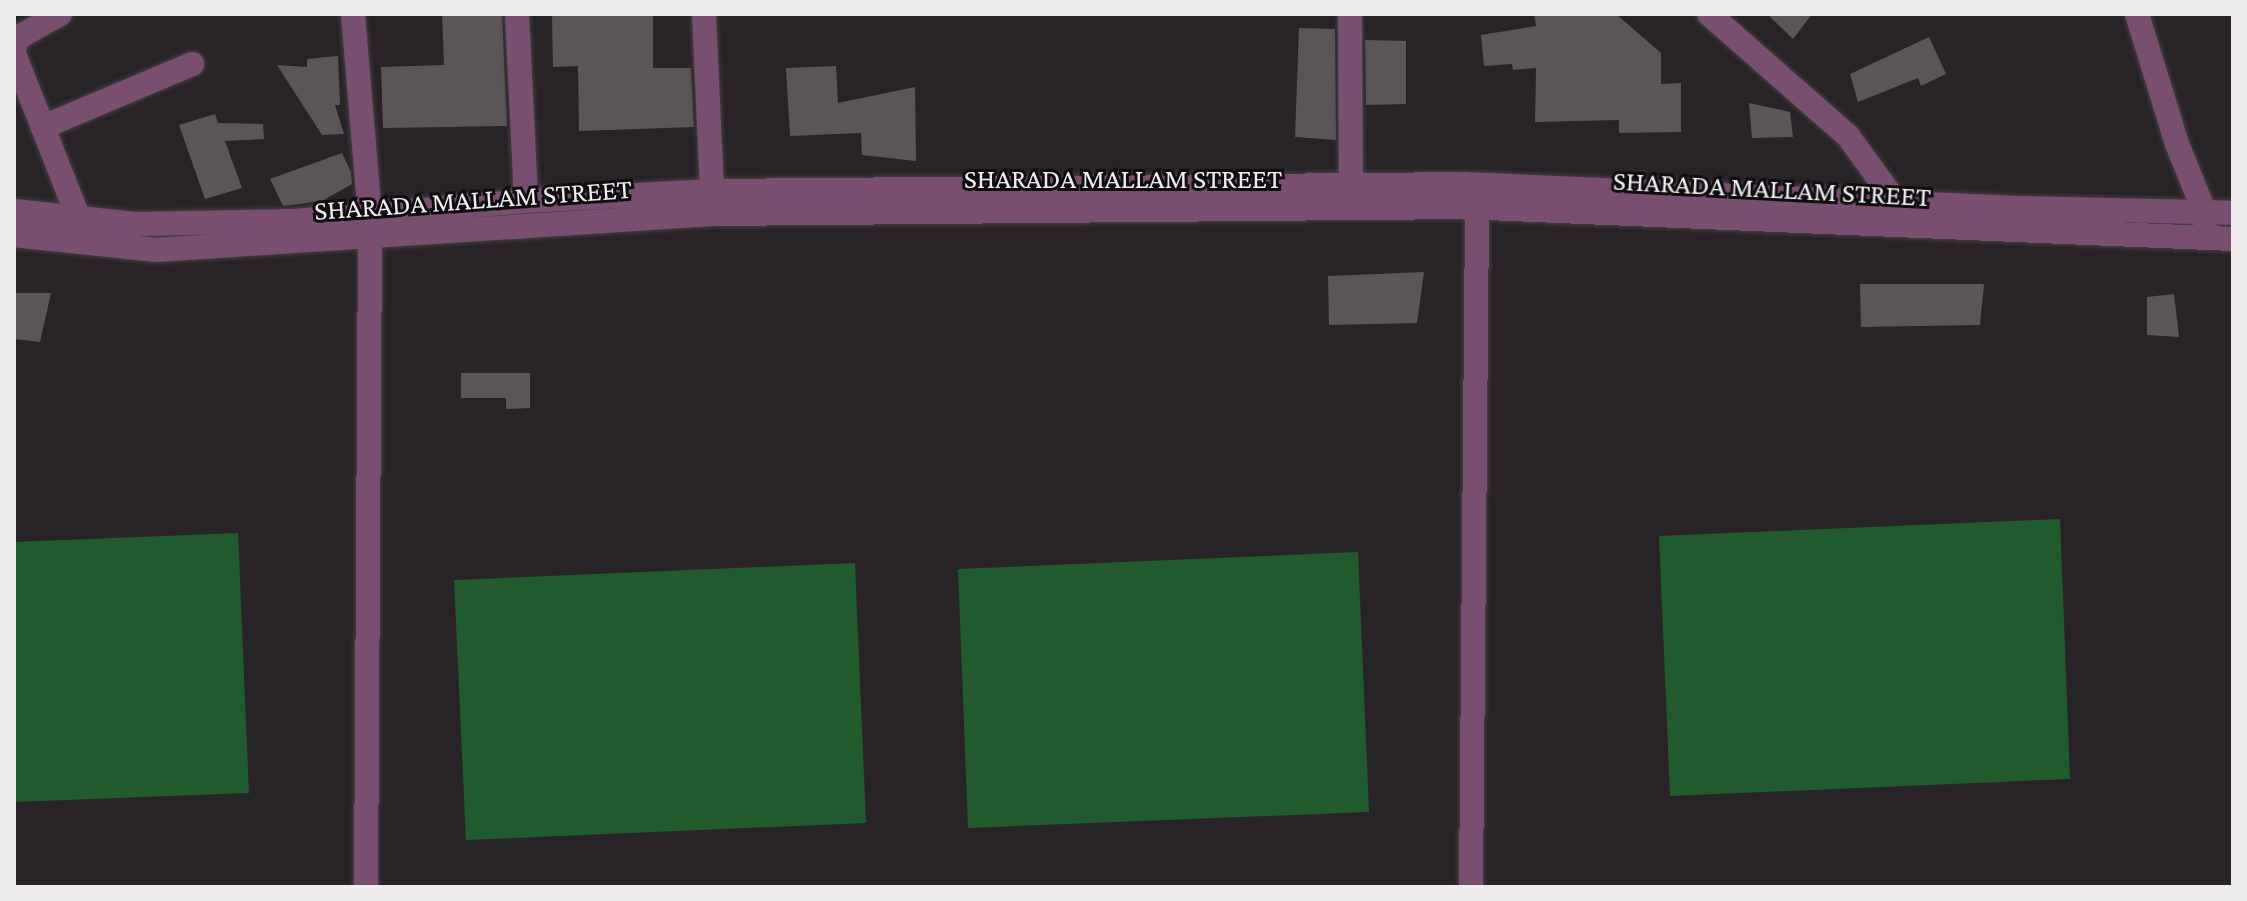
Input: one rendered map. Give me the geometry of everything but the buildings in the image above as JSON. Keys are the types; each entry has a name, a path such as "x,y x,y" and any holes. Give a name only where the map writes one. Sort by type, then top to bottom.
{"street":[{"path":"14,47 19,37 60,14"},
{"path":"353,14 370,226 366,887"},
{"path":"517,14 526,201"},
{"path":"704,14 712,191"},
{"path":"1350,14 1351,186"},
{"path":"1709,14 1848,136 1894,212"},
{"path":"2137,14 2177,144 2205,213 2205,238"},
{"path":"14,54 79,219"},
{"path":"43,127 192,64"},
{"name":"SHARADA MALLAM STREET","path":"14,235 156,250 370,226 526,201 712,191 1529,185 2233,239"},
{"path":"1471,887 1477,207"},
{"name":"SHARADA MALLAM STREET","path":"14,211 135,224 294,221 370,226 741,213 1477,207 2233,213"}],"green space":[{"path":"2060,519 2070,779 1670,796 1659,536"},
{"path":"238,533 249,793 14,802 14,542"},
{"path":"1358,552 1369,812 968,828 958,569"},
{"path":"855,563 866,823 466,840 454,580"}]}
